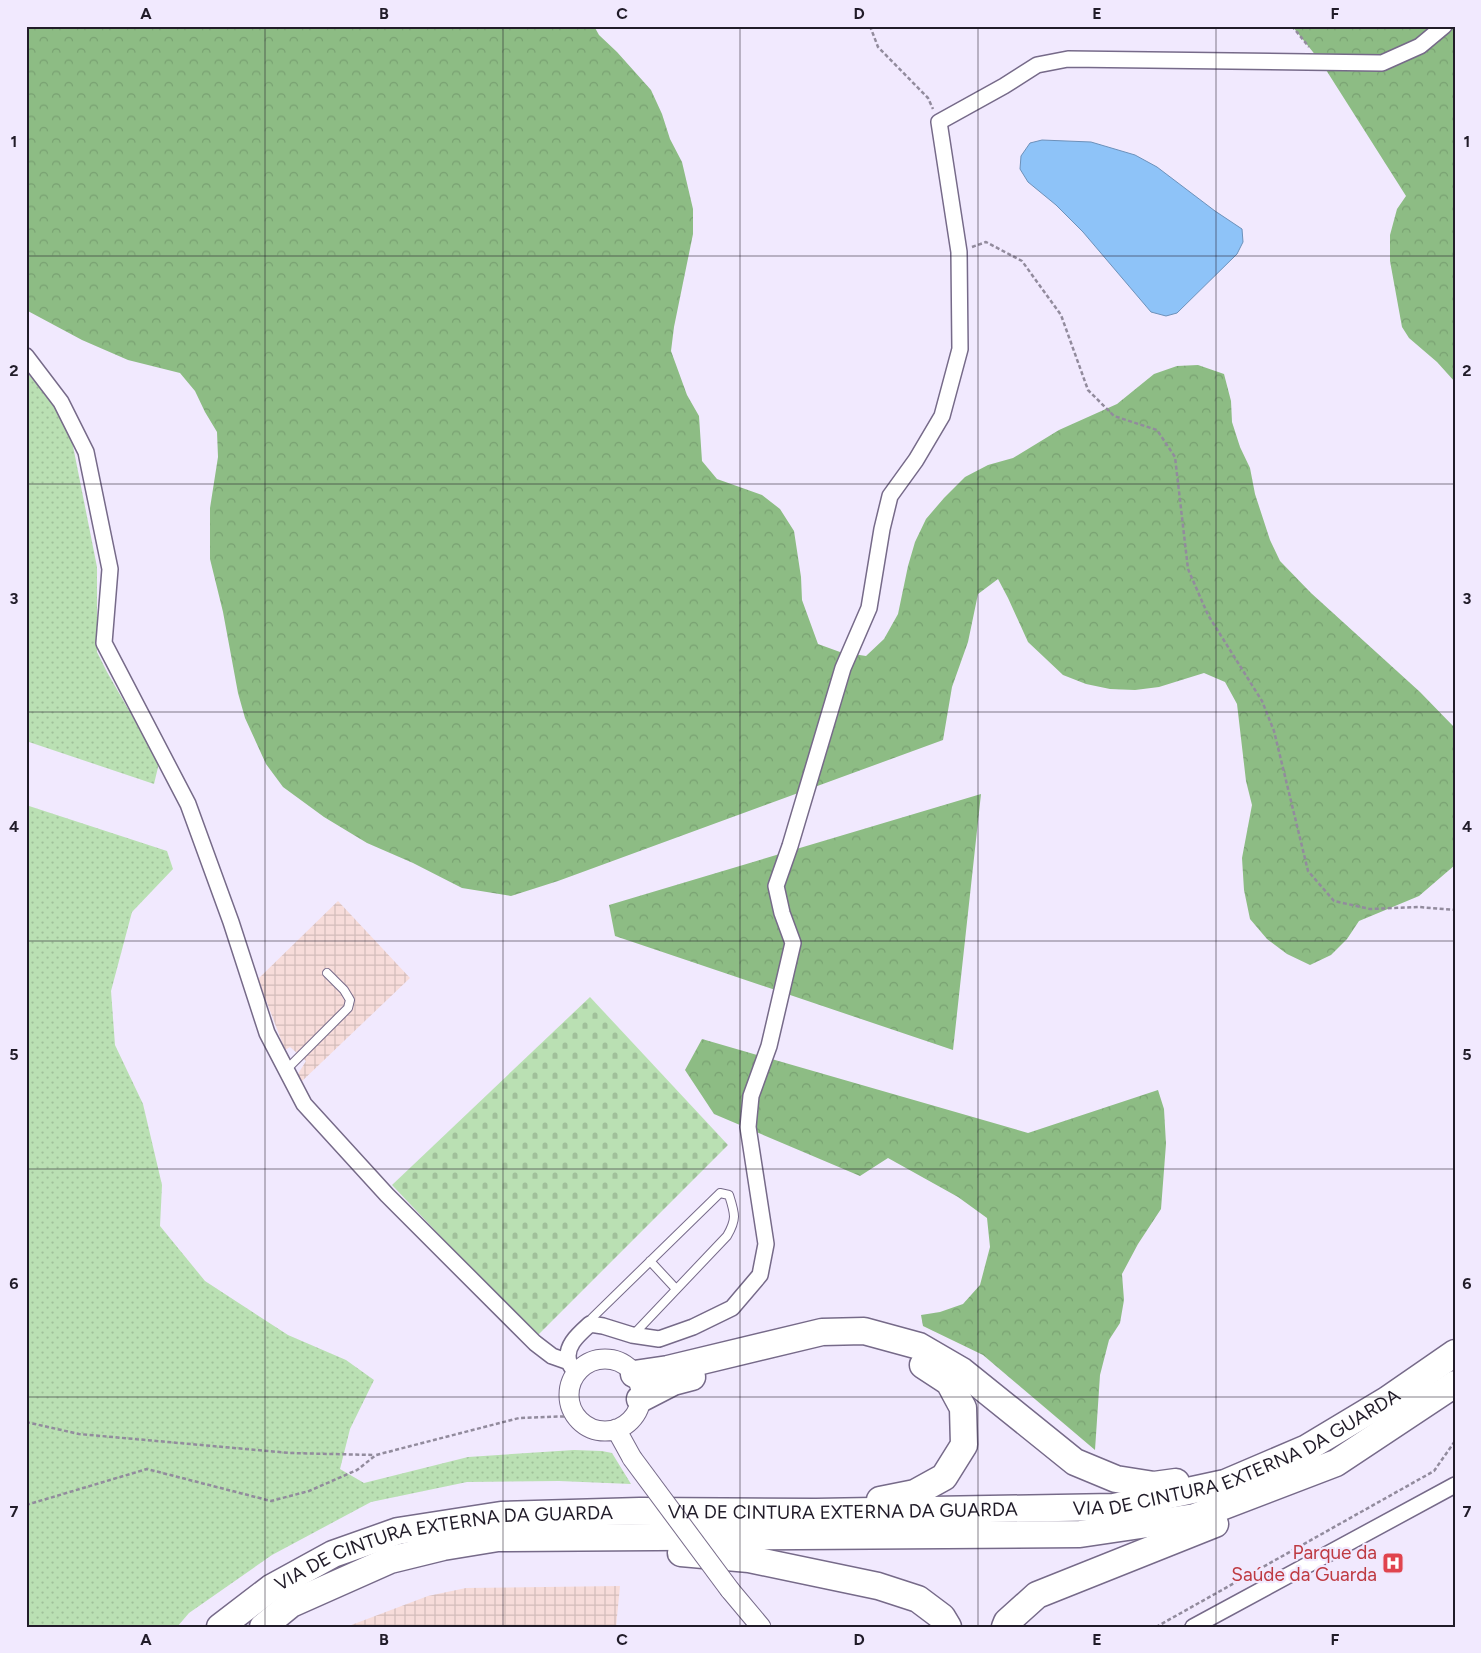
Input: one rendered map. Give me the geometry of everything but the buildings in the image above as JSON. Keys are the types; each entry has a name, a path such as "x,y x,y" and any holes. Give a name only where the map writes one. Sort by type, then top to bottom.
{"highway":[{"path":"634,1374 668,1369 822,1332 864,1330 919,1346 962,1371 1075,1462 1116,1479 1154,1485 1217,1475 1307,1448"},
{"path":"640,1399 673,1382 820,1345 864,1344 872,1346 912,1358 949,1382 963,1408 964,1445 944,1477 915,1493 816,1512"},
{"name":"VIA DE CINTURA EXTERNA DA GUARDA","path":"220,1627 271,1588 333,1554 398,1532 501,1515 640,1511 816,1512 1114,1508 1225,1483 1307,1448 1387,1400 1455,1352"},
{"name":"VIA DE CINTURA EXTERNA DA GUARDA","path":"263,1627 291,1604 390,1560 443,1547 498,1538 1080,1534 1195,1517 1336,1463 1455,1384"},
{"path":"1005,1627 1007,1622 1037,1595 1268,1503 1336,1463"},
{"path":"498,1538 748,1560 878,1586 918,1599 942,1617 948,1627"}],"street":[{"path":"572,1368 594,1360 605,1359 616,1361 626,1366 634,1374 638,1382 640,1399 638,1409 625,1424 616,1429 605,1431 594,1429 584,1424 570,1406 568,1394 572,1368 569,1350 576,1336 590,1324 632,1335 659,1339 693,1327 732,1308 760,1275 766,1244 748,1127 751,1096 769,1046 793,942 782,912 776,886 790,846 843,668 869,608 882,529 890,496 916,460 942,416 960,349 959,252 939,122 1037,65 1068,59 1382,63 1420,46 1444,26"},
{"path":"26,356 61,402 86,452 110,570 104,643 188,804 232,922 267,1033 304,1104 388,1195 535,1343 572,1368"},
{"path":"616,1429 632,1458 730,1590 760,1627"},
{"path":"1193,1627 1455,1485"}],"lane":[{"path":"286,1070 348,1008 350,1000 344,990 327,973"},
{"path":"590,1324 592,1318 720,1193 728,1195 735,1213 734,1224 727,1236 632,1335"},
{"path":"650,1261 676,1289"}],"path":[{"path":"870,26 878,47 928,98 939,122"},
{"path":"1292,26 1321,62"},
{"path":"959,252 986,242 1022,261 1061,315 1088,390 1114,416 1157,430 1175,458 1188,570 1208,615 1262,701 1274,731 1308,871 1334,902 1370,910 1419,907 1455,910"},
{"path":"26,1422 79,1434 280,1453 376,1455 519,1418 576,1416"},
{"path":"1156,1627 1434,1471 1455,1441"},
{"path":"26,1505 147,1469 271,1501 309,1491 357,1470 376,1455"}],"shaded area":[{"path":"338,901 410,978 300,1083 296,1077 306,1061 290,1047 285,1050 258,979"},
{"path":"620,1586 616,1627 346,1627 428,1596 466,1588"}],"green space":[{"path":"26,26 594,26 599,35 651,90 662,114 670,139 682,162 693,209 693,234 671,351 687,395 699,416 702,461 717,479 762,495 780,509 794,531 801,577 802,600 818,644 840,652 866,656 884,639 898,614 915,542 926,519 965,477 988,465 1013,458 1059,430 1117,404 1154,374 1177,366 1198,365 1224,374 1231,401 1232,422 1240,447 1250,468 1255,494 1270,540 1280,561 1311,593 1420,692 1455,728 1455,865 1419,896 1359,921 1347,939 1331,955 1310,965 1287,954 1267,939 1250,919 1244,890 1242,858 1252,805 1246,781 1237,704 1225,682 1204,673 1159,687 1135,690 1110,689 1086,684 1063,675 1028,642 998,579 978,594 968,642 952,687 943,740 558,881 511,896 462,888 413,863 367,843 324,817 283,787 266,764 245,718 210,559 210,508 218,457 217,432 195,391 180,373 128,360 82,340 26,310"},
{"path":"1292,26 1455,26 1455,382 1437,362 1409,338 1402,327 1390,261 1390,235 1397,209 1406,196 1321,62"},
{"path":"26,371 55,407 72,441 97,567 97,652 159,763 154,784 26,741"},
{"path":"981,794 953,1050 615,936 609,905"},
{"path":"26,805 167,851 173,869 132,912 111,991 115,1045 143,1104 162,1185 160,1226 205,1281 288,1335 346,1360 374,1380 350,1429 340,1469 364,1483 468,1457 574,1450 602,1451 612,1453 631,1484 559,1481 467,1482 371,1502 272,1555 189,1613 177,1627 26,1627"},
{"path":"590,997 728,1145 536,1337 392,1185"},
{"path":"702,1039 1028,1133 1158,1090 1164,1109 1166,1144 1161,1209 1138,1244 1122,1274 1124,1300 1120,1323 1109,1340 1100,1375 1095,1450 983,1355 923,1326 921,1315 940,1312 963,1304 980,1285 990,1247 987,1218 958,1197 888,1158 860,1176 714,1114 685,1070"}],"water":[{"path":"1042,140 1091,142 1135,155 1157,167 1242,229 1243,242 1237,254 1177,313 1166,316 1151,312 1083,232 1056,205 1028,182 1020,169 1021,156 1030,143"}],"place":[{"name":"Parque da Saúde da Guarda","path":"1393,1563"}]}
